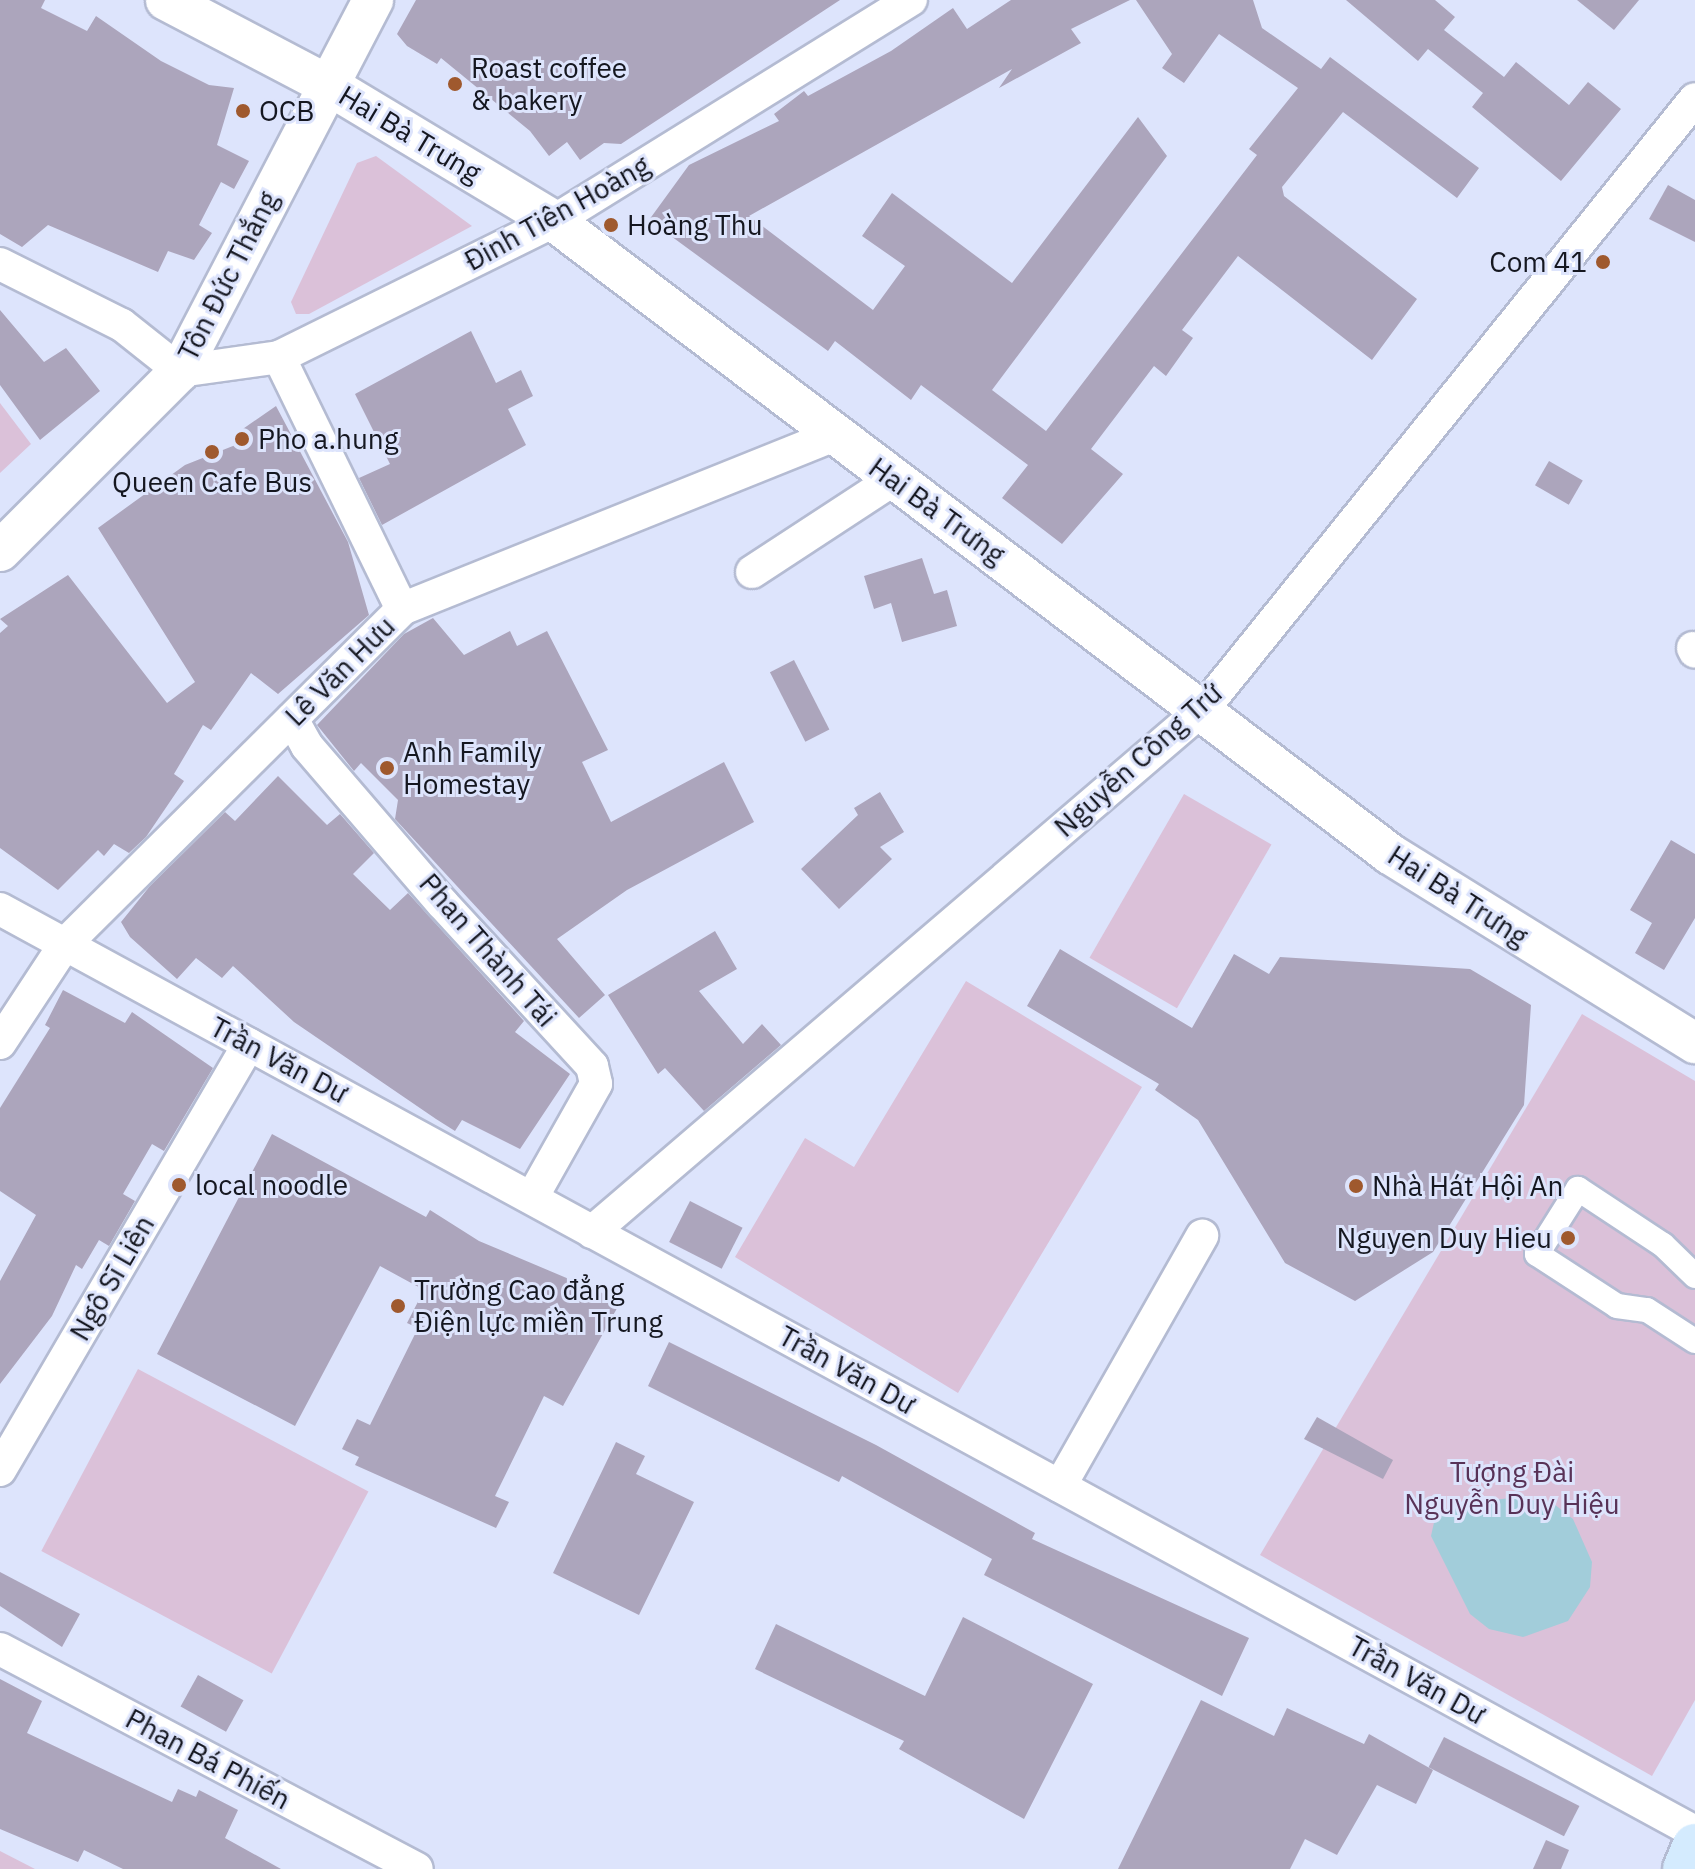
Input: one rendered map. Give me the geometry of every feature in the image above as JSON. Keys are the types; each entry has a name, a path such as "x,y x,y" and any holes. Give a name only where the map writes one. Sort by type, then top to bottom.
{"main road":[{"path":"1685,1869 1695,1846"}],"street":[{"name":"Hai Bà Trưng","path":"166,0 328,85 554,221 834,435 1204,708 1390,854 1695,1043"},
{"name":"Tôn Đức Thắng","path":"0,551 180,371 373,0"},
{"name":"Đinh Tiên Hoàng","path":"180,371 279,357 554,221 911,0"},
{"name":"Nguyễn Công Trứ","path":"592,1232 1204,708 1695,99"},
{"path":"0,264 122,325 180,371"},
{"path":"279,357 402,609"},
{"name":"Lê Văn Hưu","path":"0,1043 65,944 402,609 834,435"},
{"path":"752,572 894,479"},
{"name":"Phan Thành Tái","path":"292,719 307,746 443,904 592,1066 596,1084 533,1196"},
{"name":"Trần Văn Dư","path":"0,909 533,1196 592,1232 1695,1832"},
{"name":"Ngô Sĩ Liên","path":"0,1470 249,1044"},
{"path":"1695,1276 1663,1245 1578,1189 1537,1254 1617,1306 1647,1310 1695,1341"},
{"path":"1060,1486 1202,1236"},
{"name":"Phan Bá Phiến","path":"0,1649 417,1869"}],"green space":[{"path":"376,156 472,226 309,314 296,314 291,302 357,163"},
{"path":"0,403 31,444 0,473"},
{"path":"1184,794 1271,844 1177,1008 1090,958"},
{"path":"966,981 1142,1087 958,1393 735,1257 805,1138 854,1167"},
{"name":"Tượng Đài Nguyễn Duy Hiệu","path":"1582,1014 1695,1081 1695,1700 1652,1776 1260,1555"},
{"path":"138,1369 368,1492 272,1673 41,1551"},
{"path":"0,1851 35,1869 0,1869"}],"shaded area":[{"path":"1517,1497 1554,1504 1573,1519 1592,1562 1590,1587 1568,1621 1523,1637 1489,1629 1470,1614 1431,1536 1435,1518 1450,1506"}],"building":[{"path":"0,0 45,0 41,8 87,31 96,16 161,61 209,85 234,88 217,145 249,161 234,189 221,182 199,225 212,233 194,260 168,251 158,272 48,225 22,247 0,234"},
{"path":"416,0 840,0 621,144 604,143 580,160 567,142 549,156 530,131 441,58 437,64 407,46 397,34"},
{"path":"1011,0 1130,0 1071,29 1081,43 999,88 1012,69 749,216 873,310 905,266 862,236 892,193 1012,283 1138,117 1167,156 992,390 1046,431 1257,155 1249,149 1298,88 1219,34 1184,83 1162,68 1172,54 1136,0 1253,0 1262,28 1321,69 1330,57 1479,168 1457,198 1343,112 1282,187 1284,196 1417,299 1372,360 1238,256 1182,330 1193,338 1166,376 1154,366 1091,449 1123,474 1062,544 1002,498 1028,465 921,385 911,400 835,341 828,351 649,220 689,165 779,121 774,114 804,91 808,96 891,51 953,8 967,29"},
{"path":"1346,0 1435,0 1455,17 1444,30 1504,77 1516,62 1569,105 1588,82 1621,109 1561,181 1472,107 1483,93 1428,49 1418,61"},
{"path":"1577,0 1639,0 1614,30"},
{"path":"1668,185 1695,200 1695,242 1649,219"},
{"path":"0,310 44,362 66,348 100,391 40,440 0,385"},
{"path":"471,331 496,383 521,370 533,396 508,409 526,445 382,525 359,478 390,464 355,394"},
{"path":"276,406 348,542 369,615 278,694 251,673 211,730 203,725 174,774 184,781 146,837 129,853 114,844 104,856 98,850 58,890 0,848 0,633 8,626 0,619 68,575 167,703 195,682 98,528 185,465 243,442 237,433"},
{"path":"1549,461 1583,481 1569,505 1535,485"},
{"path":"922,558 934,594 947,590 957,626 902,642 891,603 874,609 864,576"},
{"path":"433,618 464,655 510,631 517,646 547,631 608,750 582,762 611,822 724,762 754,822 627,890 557,939 605,995 579,1018 395,819 398,800 361,763 354,771 317,725 404,634"},
{"path":"794,660 829,729 805,742 770,672"},
{"path":"278,776 327,825 340,814 374,853 353,874 390,910 408,893 524,1021 515,1032 570,1074 520,1149 462,1120 455,1131 436,1119 294,1022 233,966 222,978 196,958 177,979 130,937 121,922 150,886 225,812 235,821"},
{"path":"880,792 904,832 880,847 892,859 839,909 801,869 858,815 854,808"},
{"path":"1671,840 1695,854 1695,918 1664,970 1635,953 1652,923 1630,910"},
{"path":"715,931 737,969 699,991 743,1044 762,1024 781,1045 704,1111 665,1068 658,1074 608,995"},
{"name":"Nhà Hát Hội An","path":"1060,949 1192,1028 1234,954 1269,974 1280,957 1470,969 1531,1005 1524,1105 1433,1252 1355,1301 1285,1263 1198,1120 1155,1090 1159,1084 1027,1006"},
{"path":"63,990 125,1023 132,1012 213,1068 164,1151 152,1144 123,1194 135,1201 109,1246 99,1240 82,1269 76,1265 52,1316 0,1384 0,1281 36,1215 0,1191 0,1108 50,1028 45,1025"},
{"path":"272,1134 426,1217 430,1210 479,1241 621,1301 563,1406 544,1396 495,1496 509,1502 496,1528 355,1465 359,1457 342,1449 357,1419 370,1425 418,1328 407,1323 424,1290 380,1266 295,1426 157,1354"},
{"path":"690,1201 743,1228 722,1269 669,1242"},
{"path":"669,1342 876,1445 1035,1533 1032,1539 1249,1638 1222,1696 984,1575 992,1559 842,1476 839,1482 648,1386"},
{"path":"1317,1417 1393,1460 1383,1479 1304,1439"},
{"path":"616,1442 645,1456 636,1474 694,1502 639,1615 553,1573"},
{"path":"0,1572 80,1614 62,1647 0,1606"},
{"path":"963,1617 1093,1684 1024,1819 899,1749 904,1741 755,1669 776,1624 925,1696"},
{"path":"198,1675 243,1700 226,1732 181,1706"},
{"path":"0,1679 42,1701 27,1733 172,1802 178,1789 196,1797 199,1790 238,1810 225,1838 281,1869 123,1869 84,1850 78,1862 0,1829"},
{"path":"1201,1700 1274,1736 1287,1708 1364,1744 1369,1734 1433,1770 1416,1804 1377,1785 1337,1855 1305,1839 1290,1869 1118,1869"},
{"path":"1444,1737 1579,1806 1564,1836 1429,1767"},
{"path":"1546,1840 1569,1850 1561,1869 1533,1869"}],"place":[{"name":"Roast coffee & bakery","path":"455,84"},
{"name":"OCB","path":"243,111"},
{"name":"Hoàng Thu","path":"611,225"},
{"name":"Com 41","path":"1603,262"},
{"name":"Pho a.hung","path":"242,439"},
{"name":"Queen Cafe Bus","path":"212,452"},
{"name":"Anh Family Homestay","path":"387,768"},
{"name":"local noodle","path":"179,1185"},
{"name":"Nhà Hát Hội An","path":"1356,1186"},
{"name":"Nguyen Duy Hieu","path":"1568,1238"},
{"name":"Trường Cao đẳng Điện lực miền Trung","path":"398,1306"}]}
